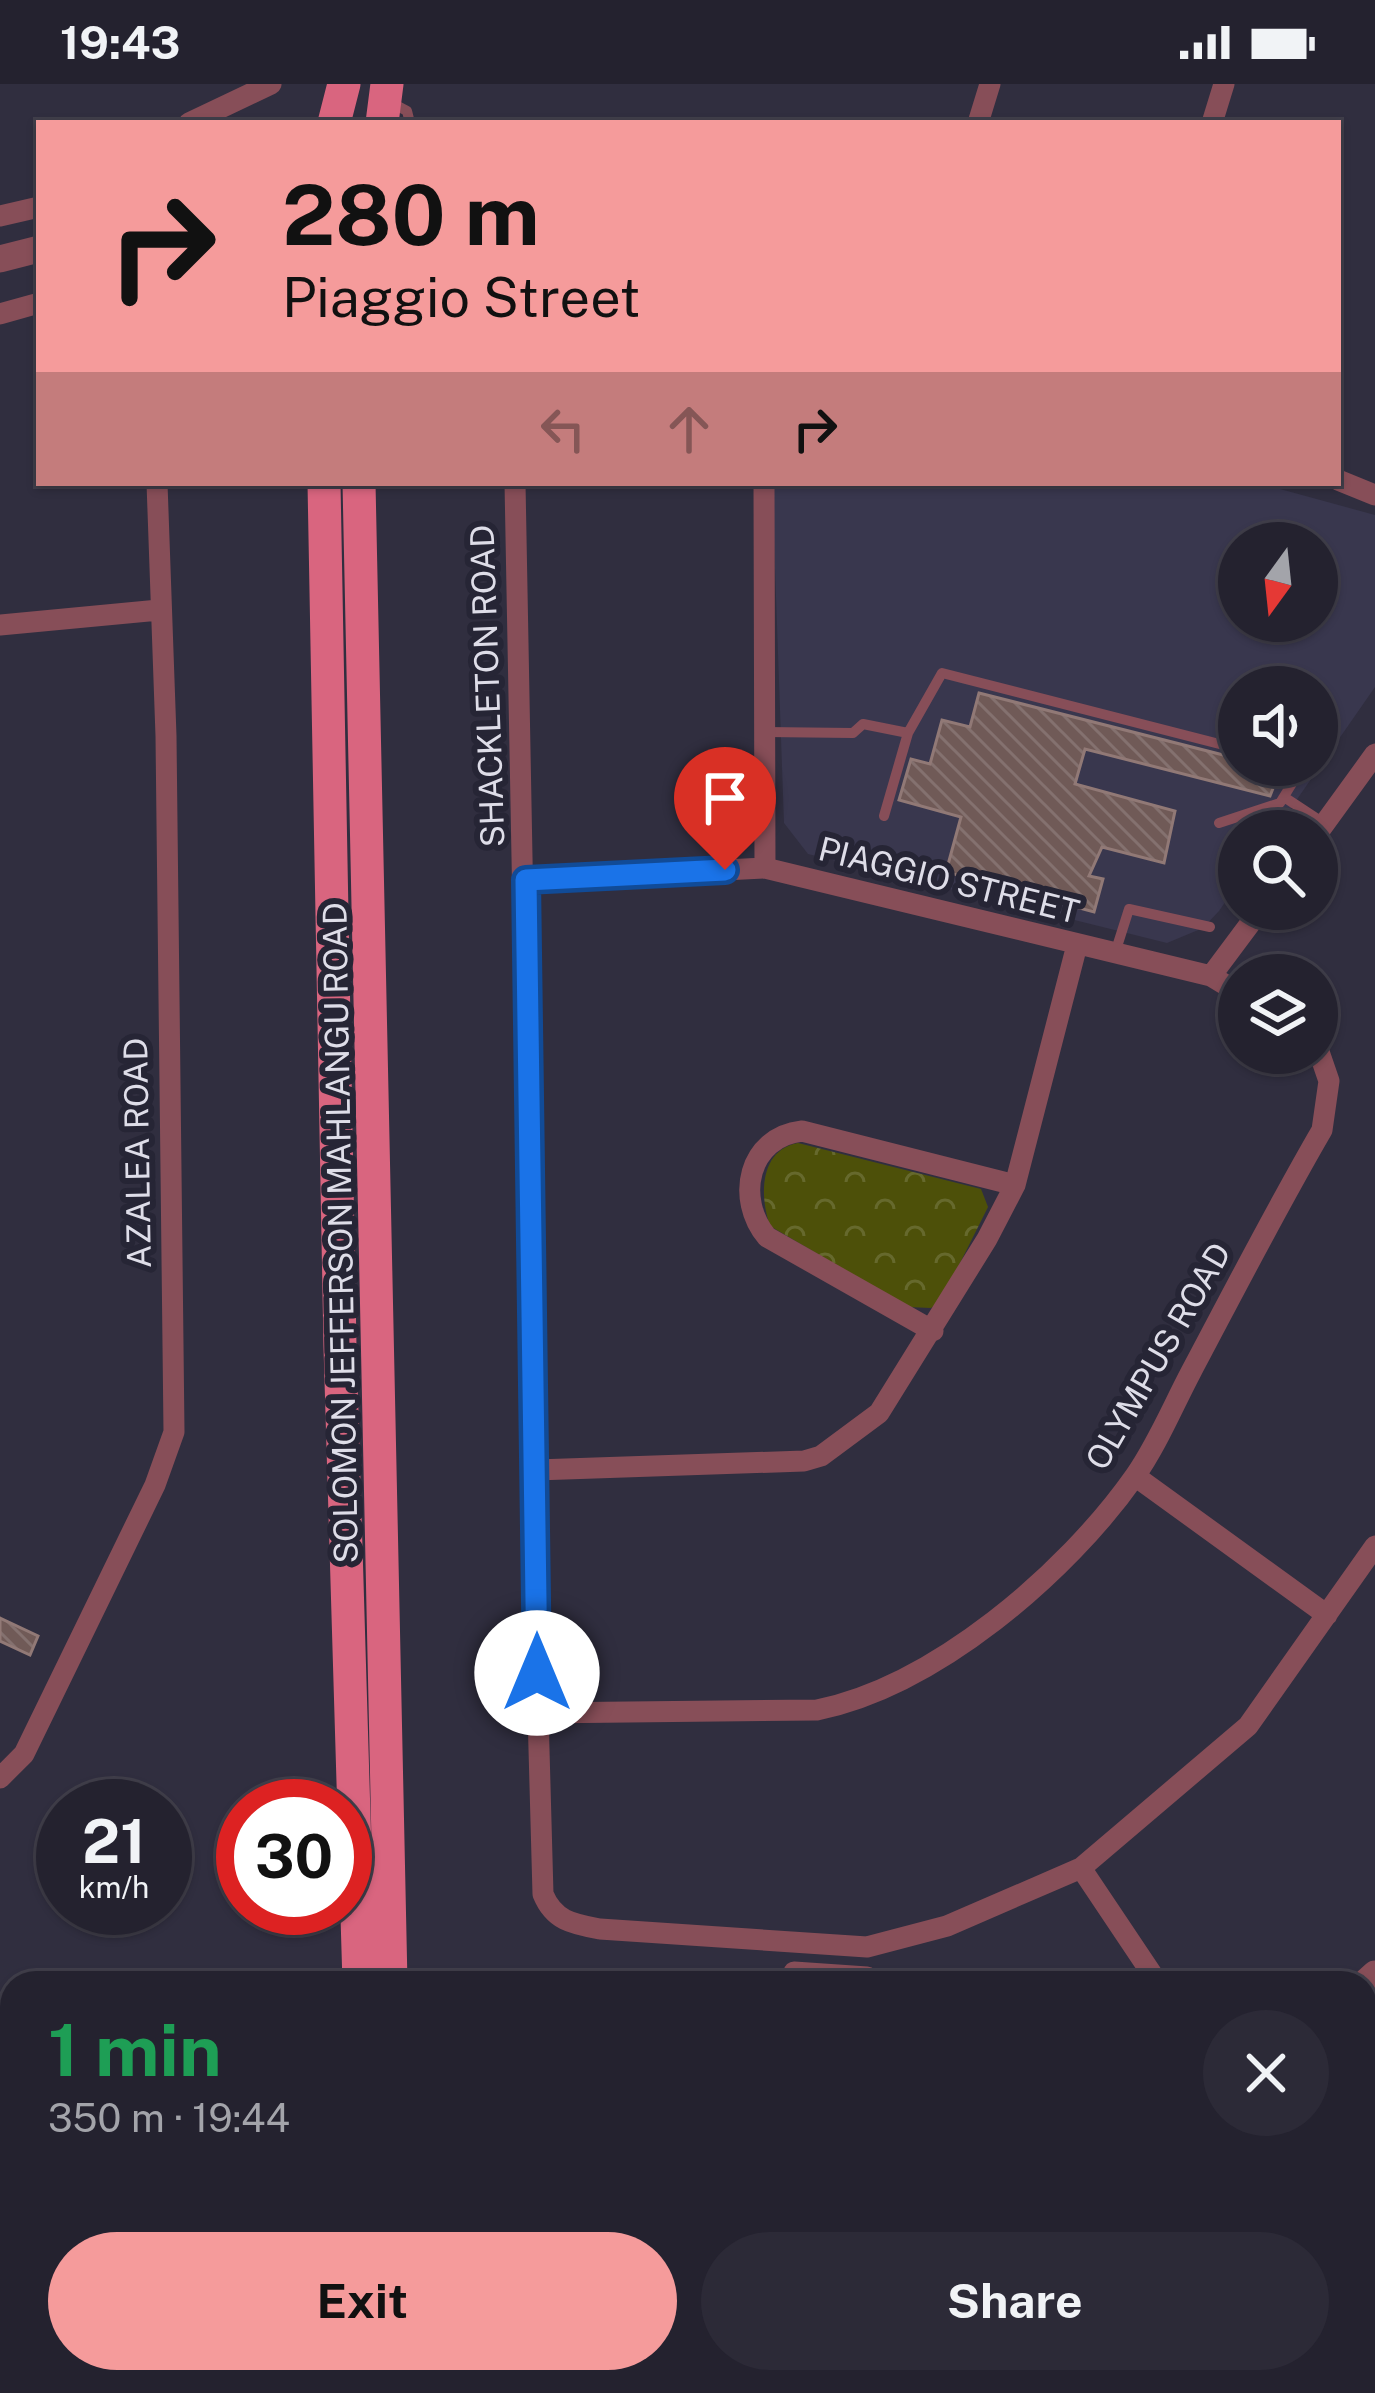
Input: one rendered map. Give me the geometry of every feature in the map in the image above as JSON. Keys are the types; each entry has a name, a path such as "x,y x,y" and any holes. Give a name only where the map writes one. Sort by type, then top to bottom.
{"main road":[{"path":"335,120 347,84"},
{"path":"346,120 347,84"},
{"name":"SOLOMON JEFFERSON MAHLANGU ROAD","path":"324,486 353,1779"},
{"name":"SOLOMON JEFFERSON MAHLANGU ROAD","path":"359,486 391,1971"},
{"name":"SOLOMON JEFFERSON MAHLANGU ROAD","path":"357,1935 358,1971"}],"street":[{"path":"195,120 271,84"},
{"path":"979,120 990,84"},
{"path":"1213,120 1224,84"},
{"path":"0,216 36,208"},
{"path":"0,259 36,250"},
{"path":"0,314 36,304"},
{"path":"1341,481 1375,495"},
{"name":"AZALEA ROAD","path":"0,1778 24,1754 173,1439 166,736 157,486"},
{"name":"SHACKLETON ROAD","path":"515,486 543,1894 550,1911 578,1925 795,1943"},
{"path":"764,486 765,868"},
{"path":"0,625 159,610"},
{"path":"1338,813 1367,785 1375,754"},
{"name":"PIAGGIO STREET","path":"526,880 765,868 1211,976"},
{"path":"1218,980 1211,976 1245,930"},
{"path":"536,1470 786,1464 821,1456 879,1413 933,1331 1016,1185 1077,946"},
{"name":"OLYMPUS ROAD","path":"538,1713 817,1710 887,1690 952,1650 1034,1585 1068,1555 1135,1476 1322,1130 1327,1074"},
{"path":"933,1331 767,1237 752,1216 749,1193 758,1155 770,1141 802,1131 1016,1185"},
{"path":"1135,1476 1327,1615"},
{"path":"794,1971 795,1943 893,1943 947,1926 1081,1868 1249,1726 1375,1546"},
{"path":"1081,1868 1150,1971"}],"lane":[{"path":"884,816 908,733 936,680 951,673 1218,743"},
{"path":"765,732 853,734 862,724 908,733"},
{"path":"1261,810 1274,806 1291,786"},
{"path":"1284,796 1300,810"},
{"path":"1115,953 1130,909 1210,927"},
{"path":"349,1971 354,1935"}],"shaded area":[{"path":"772,486 1269,486 1375,515 1375,687 1338,740 1338,666 1218,666 1218,786 1306,786 1290,810 1218,810 1218,912 1203,928 1167,943 808,854 784,823"}],"green space":[{"path":"798,1143 981,1189 988,1207 941,1301 931,1308 908,1307 770,1226 764,1201 766,1175 776,1154"}],"building":[{"path":"979,693 1218,754 1218,783 1085,749 1075,784 1175,811 1164,863 1102,847 1089,876 1103,879 1094,912 946,872 961,817 899,800 911,759 930,764 942,720 970,727"},
{"path":"1231,786 1274,786 1270,796"},
{"path":"0,1618 38,1636 30,1655 0,1641"}],"route":[{"path":"537,1673 526,880 725,870"}]}
